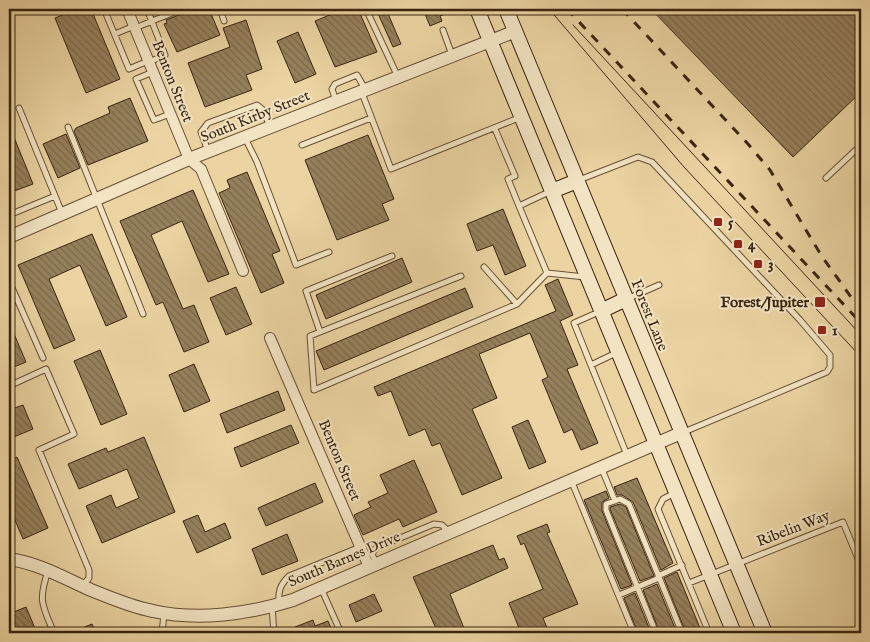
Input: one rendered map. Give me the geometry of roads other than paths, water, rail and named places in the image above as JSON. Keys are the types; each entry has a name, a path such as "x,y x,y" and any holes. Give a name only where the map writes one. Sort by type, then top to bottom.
{"main road":[{"path":"476,9 734,633"},
{"name":"Forest Lane","path":"506,9 765,633"},
{"path":"552,191 577,181"},
{"path":"602,311 626,299"}],"street":[{"name":"Benton Street","path":"127,9 188,159 201,169 244,270"},
{"name":"South Kirby Street","path":"9,237 188,159 516,31"},
{"name":"Benton Street","path":"270,338 360,546 372,565"},
{"name":"South Barnes Drive","path":"9,559 29,562 116,600 164,612 197,616 275,605 321,588 681,433"}],"lane":[{"path":"104,9 129,69 150,65"},
{"path":"147,9 165,55 150,65 136,79 154,120 170,114"},
{"path":"115,34 182,9"},
{"path":"220,9 224,22"},
{"path":"366,9 398,77"},
{"path":"443,30 453,56"},
{"path":"363,90 371,118 391,169 522,117"},
{"path":"208,152 201,132 208,123 257,105 262,110 270,127"},
{"path":"19,108 62,214"},
{"path":"302,145 371,118"},
{"path":"68,127 95,200 143,314"},
{"path":"495,128 515,176 508,179 547,274"},
{"path":"244,137 256,162 296,265 329,252"},
{"path":"826,178 861,145"},
{"path":"577,181 638,157 652,162 827,350 831,361 827,372 681,433"},
{"path":"519,206 552,191"},
{"path":"9,215 55,196"},
{"path":"320,332 306,291 392,256"},
{"path":"484,267 517,304"},
{"path":"461,276 310,336 314,390 517,304 547,274 588,277"},
{"path":"9,281 43,358"},
{"path":"626,299 659,285"},
{"path":"602,311 574,323 627,455"},
{"path":"591,365 619,352"},
{"path":"9,386 46,369 74,434 39,450 89,570 89,578 82,586"},
{"path":"601,467 615,501"},
{"path":"570,480 634,633"},
{"path":"676,492 662,499 658,509 710,633"},
{"path":"656,633 606,510 606,504 624,500 628,504 682,633"},
{"name":"Ribelin Way","path":"689,583 843,522 861,566"},
{"path":"274,633 275,605 282,583 289,576 360,546"},
{"path":"619,595 682,565"},
{"path":"48,571 41,592 42,606 54,633"},
{"path":"321,588 340,633"},
{"path":"162,633 164,612"}],"tram line":[{"path":"549,9 684,167 861,357"},
{"path":"573,25 861,335"}],"railway":[{"path":"567,9 861,323"},
{"path":"622,9 770,170 821,255 861,311"}],"place":[{"name":"5","path":"718,222"},
{"name":"4","path":"738,244"},
{"name":"3","path":"758,264"},
{"name":"Forest/Jupiter","path":"820,302"},
{"name":"1","path":"822,330"}]}
